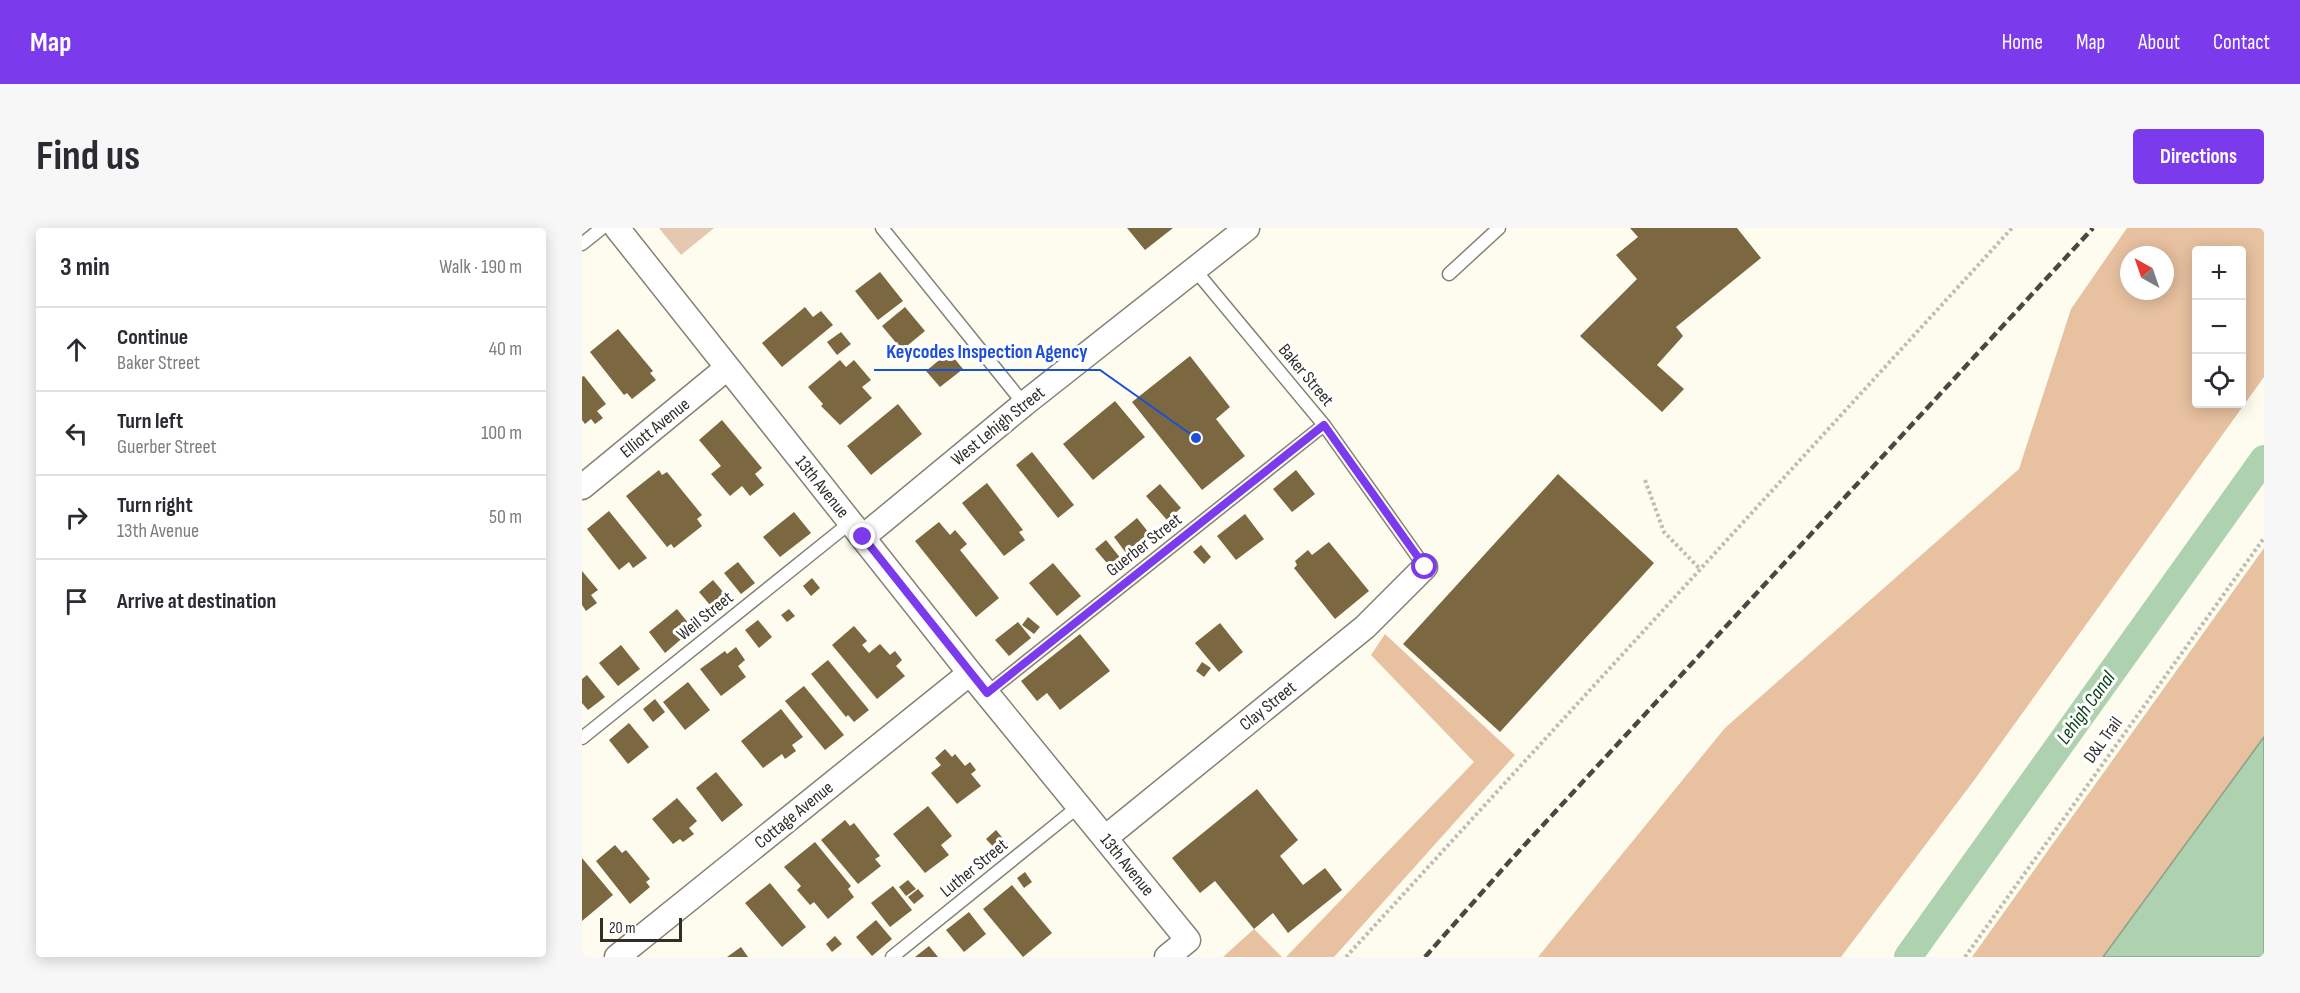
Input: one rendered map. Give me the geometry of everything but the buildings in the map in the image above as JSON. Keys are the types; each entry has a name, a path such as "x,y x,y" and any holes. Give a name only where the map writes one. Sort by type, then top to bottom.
{"street":[{"name":"13th Avenue","path":"617,228 970,673 1188,939 1167,957"},
{"name":"West Lehigh Street","path":"857,529 1024,405 1247,228"},
{"name":"Elliott Avenue","path":"582,488 727,368"},
{"name":"Clay Street","path":"1105,838 1365,627 1425,567"},
{"name":"Cottage Avenue","path":"617,957 970,673"}],"lane":[{"path":"582,244 602,228"},
{"path":"882,228 1024,405"},
{"path":"1449,274 1499,228"},
{"name":"Baker Street","path":"1195,270 1324,425 1425,567"},
{"name":"Guerber Street","path":"987,693 1324,425"},
{"name":"Weil Street","path":"582,738 857,529"},
{"name":"Luther Street","path":"892,957 1079,806"}],"path":[{"path":"1346,957 2012,228"},
{"path":"1645,480 1664,532 1700,569"},
{"name":"D&L Trail","path":"1965,957 2264,538"}],"shaded area":[{"path":"659,228 714,228 681,255"},
{"path":"2127,228 2264,228 2264,377 2246,402 2246,246 2192,246 2192,408 2242,408 1975,779 1841,957 1538,957 1725,728 2019,469 2071,309"},
{"path":"2264,548 2264,737 2103,957 1972,957"},
{"path":"1385,634 1515,755 1334,957 1286,957 1474,762 1371,655"},
{"path":"2264,737 2264,957 2103,957"},
{"path":"1254,929 1282,957 1223,957"}],"waterway":[{"name":"Lehigh Canal","path":"1908,957 2264,459"}],"railway":[{"path":"1425,957 1508,863 2093,228"}],"place":[{"name":"Keycodes Inspection Agency","path":"1196,438"}],"route":[{"path":"863,537 987,693 1324,425 1425,567"}]}
